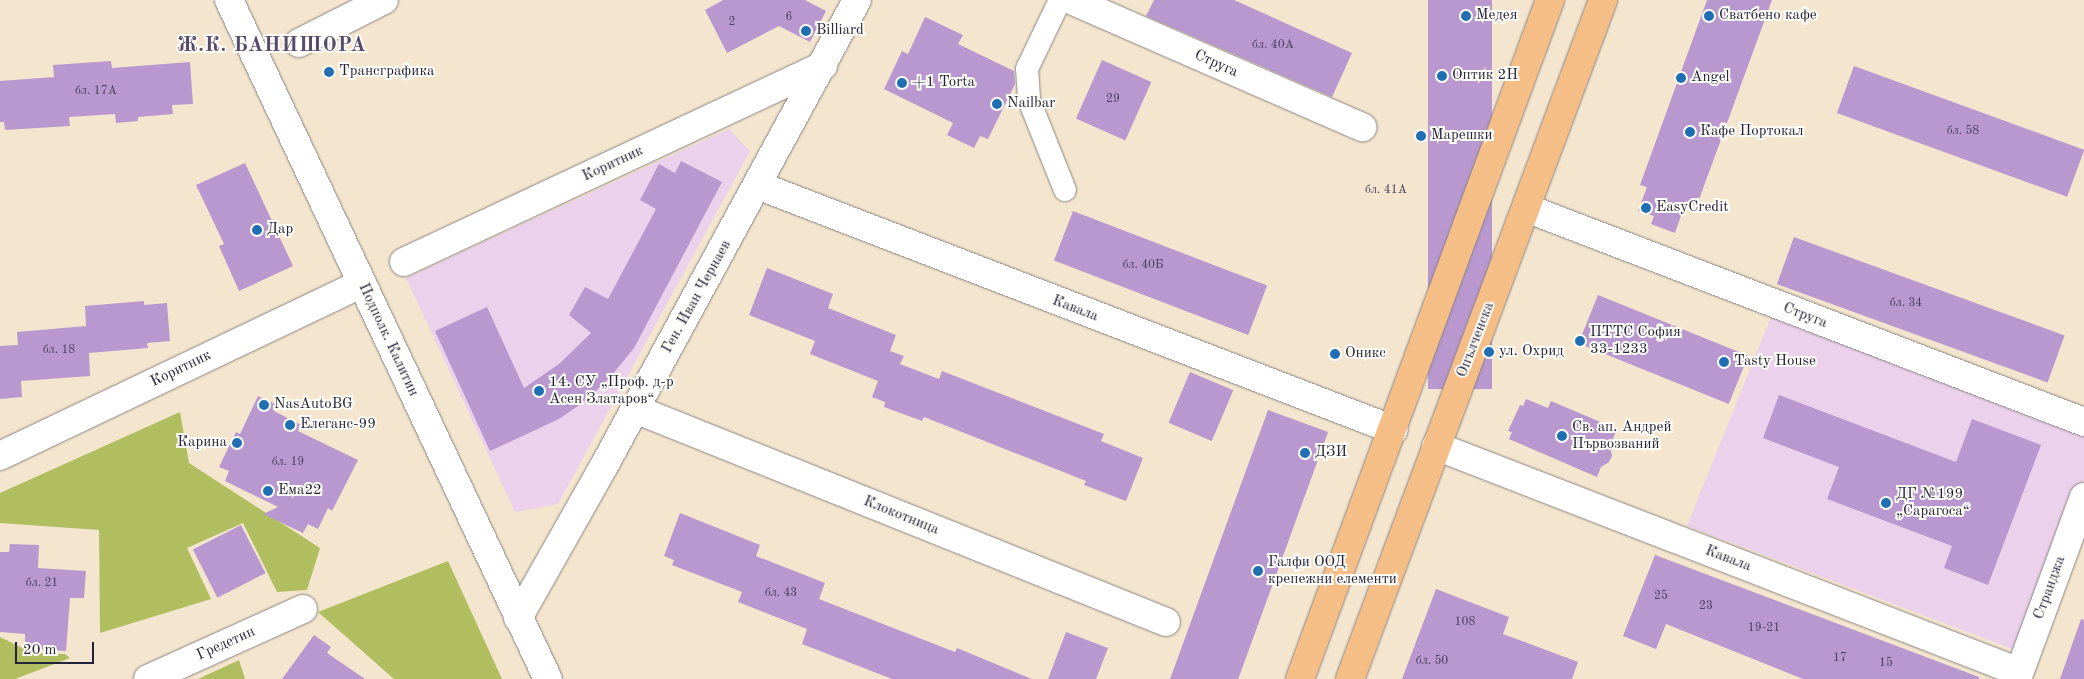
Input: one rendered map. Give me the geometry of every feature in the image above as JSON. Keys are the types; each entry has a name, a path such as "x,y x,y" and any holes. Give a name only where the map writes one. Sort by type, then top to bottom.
{"main road":[{"path":"1300,679 1394,430 1550,0"},
{"name":"Опълченска","path":"1350,679 1603,0"}],"street":[{"name":"Подполк. Калитин","path":"229,0 548,679"},
{"path":"300,43 384,0"},
{"name":"Ген. Иван Чернаев","path":"518,618 635,409 823,66 857,0"},
{"path":"1060,0 1027,69 1029,100 1065,190"},
{"name":"Струга","path":"1071,0 1362,127"},
{"name":"Коритник","path":"404,262 823,66"},
{"name":"Кавала","path":"757,186 1394,430"},
{"name":"Струга","path":"1526,208 2084,422"},
{"name":"Коритник","path":"0,456 362,283"},
{"name":"Клокотница","path":"635,409 1166,622"},
{"name":"Кавала","path":"1436,446 2018,675"},
{"name":"Странджа","path":"2018,675 2084,497"},
{"name":"Гредетин","path":"148,679 303,609"}],"shaded area":[{"name":"14. СУ „Проф. д-р Асен Златаров“","path":"729,129 750,151 558,504 515,512 406,278"},
{"name":"ДГ №199 „Сарагоса“","path":"1773,312 2084,435 2084,479 2018,651 1687,526"}],"green space":[{"path":"180,412 189,463 320,548 307,590 277,592 243,523 187,548 211,599 100,633 99,530 0,523 0,493"},
{"path":"448,561 502,679 394,679 318,612"},
{"path":"0,637 33,653 65,654 70,658 15,679 0,679"},
{"path":"239,660 245,679 198,679"}],"building":[{"path":"723,0 805,0 826,11 810,42 779,26 727,53 705,10"},
{"path":"1154,0 1234,0 1352,53 1332,97 1146,16"},
{"path":"1428,0 1492,0 1492,389 1428,389"},
{"path":"1707,0 1772,0 1697,205 1686,201 1675,233 1651,224 1654,216 1638,211 1647,187 1640,185"},
{"path":"925,17 963,35 958,44 1014,71 1015,84 988,139 980,136 974,148 947,135 953,123 884,89 902,51 908,54"},
{"path":"1102,60 1151,82 1125,140 1076,118"},
{"path":"111,61 112,68 190,62 193,104 172,105 173,114 138,117 138,121 116,123 115,114 69,117 70,126 5,130 4,122 0,122 0,81 54,77 53,65"},
{"path":"1854,66 2084,150 2067,197 1837,113"},
{"path":"681,161 722,182 634,348 612,375 588,399 559,419 490,451 435,331 487,307 524,388 559,364 591,333 569,315 585,287 608,299 656,209 640,200 659,164 675,173"},
{"name":"Дар","path":"245,163 293,266 239,291 219,246 224,244 196,185"},
{"path":"1073,211 1267,286 1248,335 1054,260"},
{"path":"1794,237 2065,336 2048,382 1777,284"},
{"path":"767,268 833,294 828,308 896,335 890,351 904,356 900,364 939,379 942,371 1104,434 1101,441 1143,458 1126,501 1084,485 1086,481 924,417 922,421 884,407 885,402 872,397 878,381 810,354 815,341 749,315"},
{"path":"1598,295 1748,356 1729,404 1579,343"},
{"path":"144,301 144,305 167,303 170,341 147,343 148,348 89,353 90,376 21,381 22,397 0,399 0,346 18,345 17,332 86,326 85,306"},
{"path":"1190,372 1233,390 1212,441 1169,423"},
{"path":"1779,395 1956,462 1972,419 2041,445 1988,585 1944,568 1952,546 1827,499 1839,467 1763,438"},
{"path":"258,396 277,405 274,411 301,425 298,431 358,460 332,511 328,508 318,529 308,524 303,533 263,514 278,507 225,481 229,471 219,467 236,432 240,434"},
{"name":"Св. ап. Андрей Първозваний","path":"1526,399 1548,408 1551,401 1617,429 1610,446 1612,456 1609,462 1601,467 1597,477 1509,439 1512,432 1508,431 1520,405 1523,406"},
{"path":"1268,410 1328,432 1238,679 1170,679"},
{"path":"680,513 760,545 756,556 825,583 819,599 955,652 957,648 1032,679 892,679 802,644 807,629 738,602 742,592 672,565 674,560 664,556"},
{"path":"241,525 266,573 217,598 193,550"},
{"path":"10,544 39,545 38,568 86,571 84,598 70,598 66,651 36,649 37,644 25,643 25,634 0,632 0,552 9,552"},
{"path":"1655,555 1979,677 1979,679 1803,679 1666,624 1656,649 1623,636"},
{"path":"1436,589 1509,617 1503,634 1578,662 1572,679 1402,679"},
{"path":"2081,619 2084,620 2084,679 2060,679"},
{"path":"1066,632 1108,648 1096,679 1048,679"},
{"path":"314,635 331,647 327,653 365,679 282,679"}],"place":[{"name":"Медея","path":"1466,16"},
{"name":"Сватбено кафе","path":"1709,16"},
{"name":"Billiard","path":"806,31"},
{"name":"Трансграфика","path":"329,72"},
{"name":"Оптик 2Н","path":"1442,76"},
{"name":"Angel","path":"1681,78"},
{"name":"+1 Torta","path":"902,83"},
{"name":"Nailbar","path":"997,104"},
{"name":"Кафе Портокал","path":"1690,132"},
{"name":"Марешки","path":"1421,136"},
{"name":"EasyCredit","path":"1646,208"},
{"name":"Дар","path":"257,230"},
{"name":"ПТТС София 33-1233","path":"1580,341"},
{"name":"ул. Охрид","path":"1489,352"},
{"name":"Оникс","path":"1335,354"},
{"name":"Tasty House","path":"1724,362"},
{"name":"14. СУ „Проф. д-р Асен Златаров“","path":"539,391"},
{"name":"NasAutoBG","path":"264,405"},
{"name":"Елеганс-99","path":"290,425"},
{"name":"Св. ап. Андрей Първозваний","path":"1562,436"},
{"name":"Карина","path":"237,443"},
{"name":"ДЗИ","path":"1305,453"},
{"name":"Ема22","path":"268,491"},
{"name":"ДГ №199 „Сарагоса“","path":"1886,503"},
{"name":"Галфи ООД крепежни елементи","path":"1258,571"}],"district":[{"name":"Ж.К. БАНИШОРА","path":"272,46"}]}
